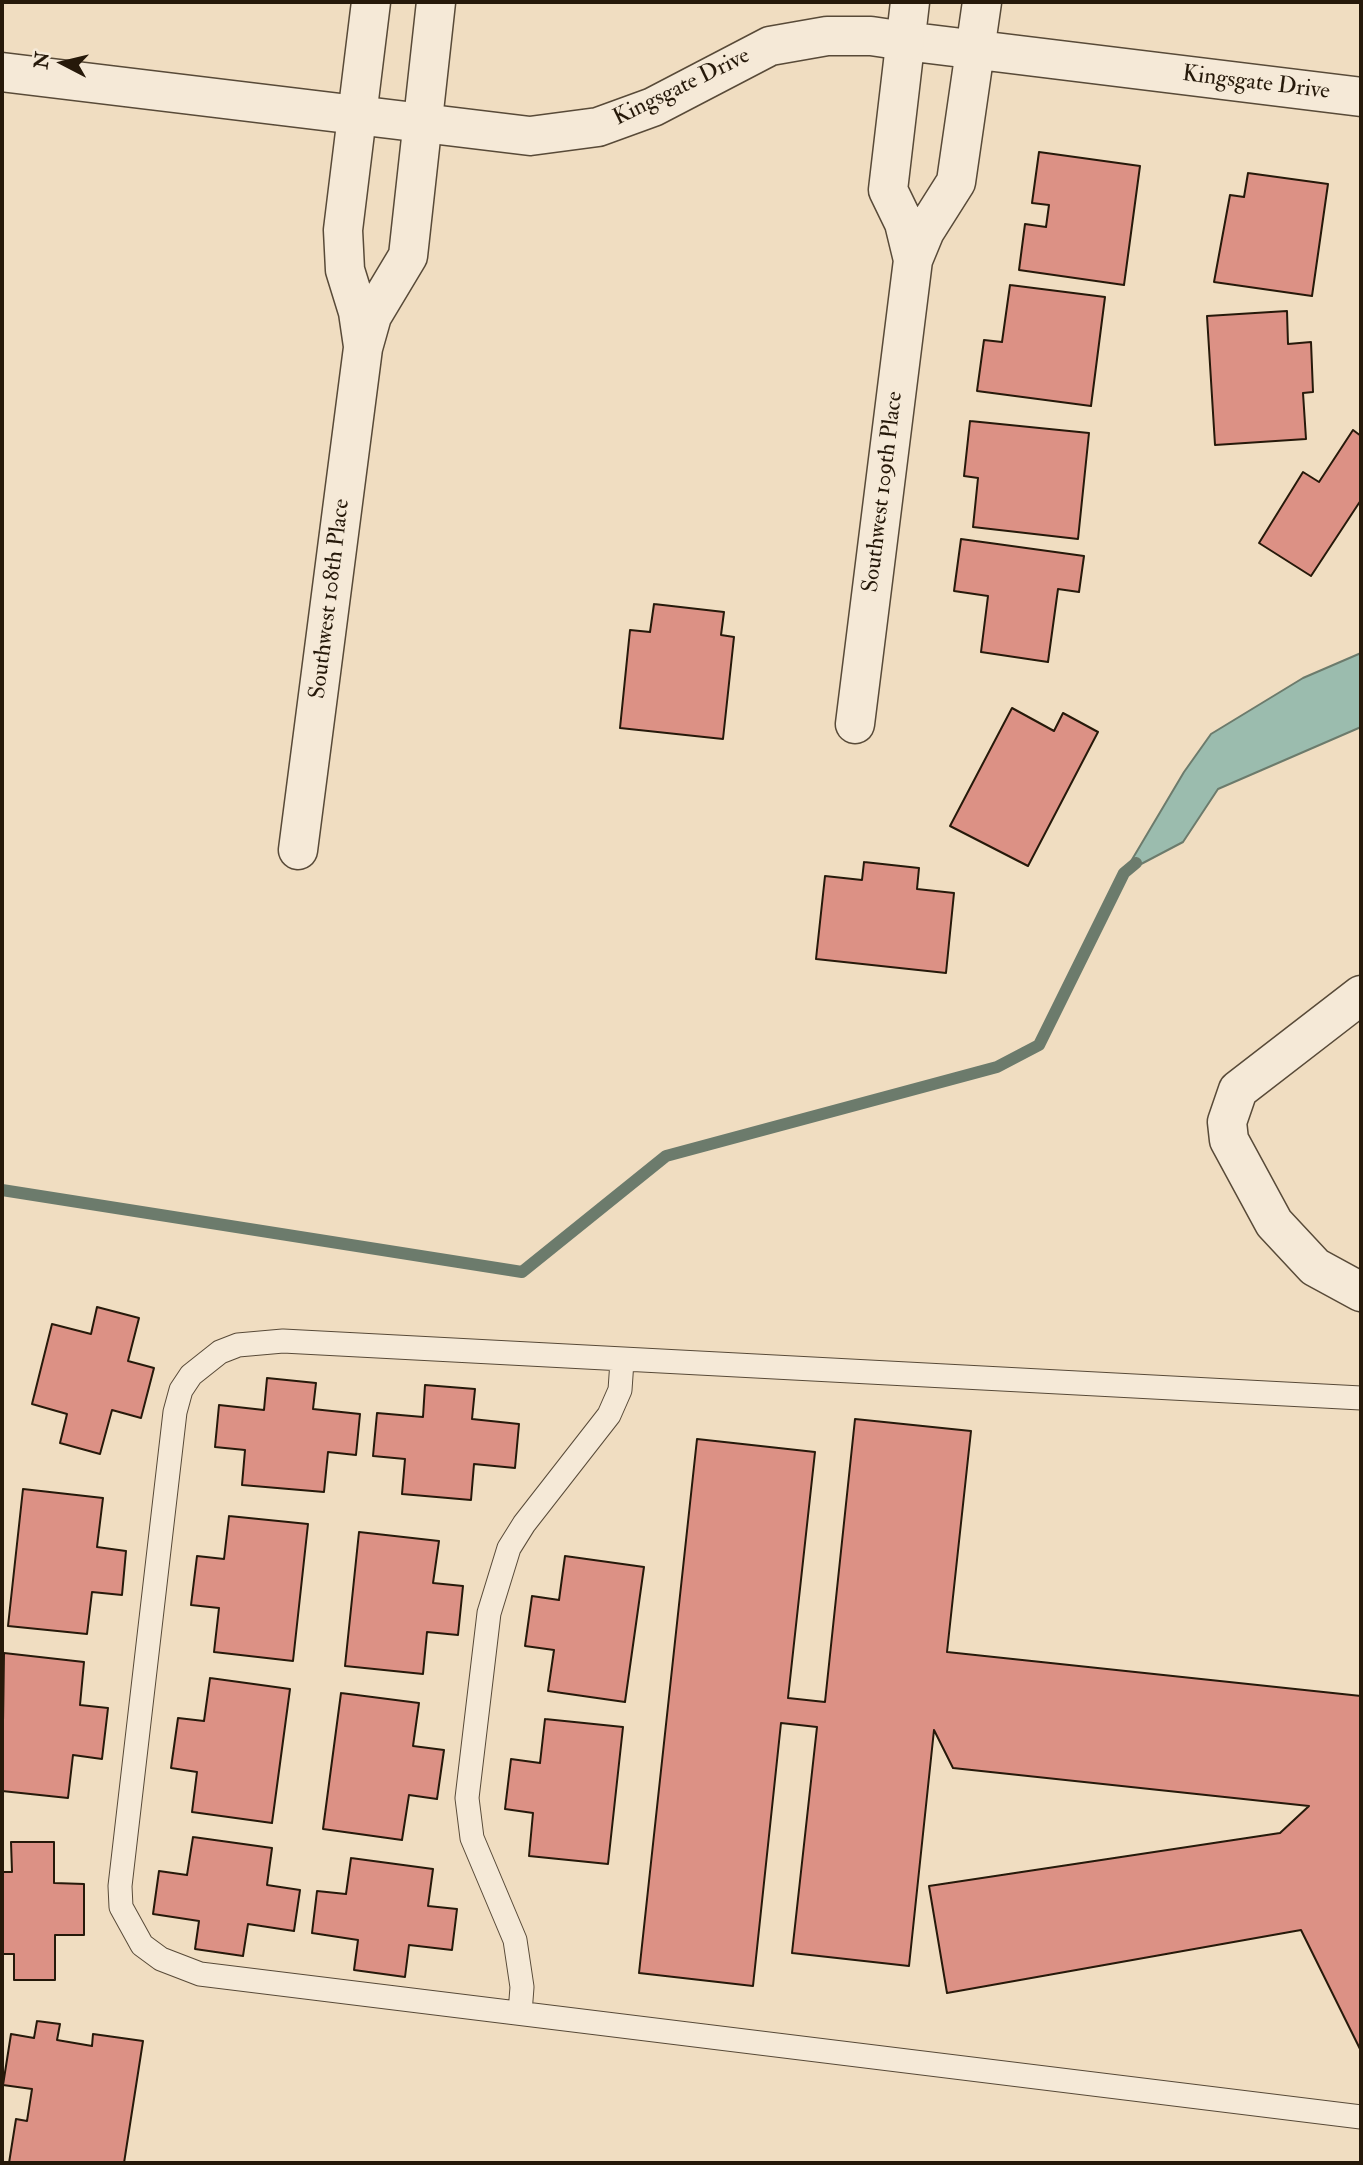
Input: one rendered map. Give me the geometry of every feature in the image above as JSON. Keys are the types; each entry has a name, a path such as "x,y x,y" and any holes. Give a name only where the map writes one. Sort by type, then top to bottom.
{"street":[{"name":"Southwest 108th Place","path":"363,348 342,253 371,2"},
{"name":"Southwest 108th Place","path":"298,850 363,348 372,316 408,256 436,2"},
{"name":"Southwest 109th Place","path":"910,2 888,190 904,223 913,260"},
{"name":"Southwest 109th Place","path":"855,724 913,260 925,231 956,183 982,2"},
{"name":"Kingsgate Drive","path":"2,72 530,136 563,134 598,127 653,107 770,46 827,36 871,36 1361,97"},
{"path":"1361,995 1238,1090 1227,1122 1229,1140 1274,1223 1315,1267 1361,1292"}],"lane":[{"path":"1361,1398 258,1341 220,1352 198,1368 181,1391 175,1412 120,1886 121,1907 130,1928 142,1945 161,1959 200,1974 1361,2117"},
{"path":"520,2013 522,1987 515,1940 472,1838 467,1798 489,1613 500,1572 517,1536 609,1415 620,1390 622,1361"}],"shaded area":[{"path":"1361,653 1361,727 1218,789 1183,842 1124,873 1184,772 1211,734 1303,678"}],"building":[{"path":"1039,152 1140,166 1124,285 1019,270 1025,224 1046,227 1049,205 1032,203"},
{"path":"1248,173 1328,184 1312,296 1214,282 1230,195 1244,197"},
{"path":"1010,285 1105,297 1091,406 977,391 984,340 1002,342"},
{"path":"1287,311 1288,344 1311,342 1313,392 1303,393 1306,439 1215,445 1207,316"},
{"path":"970,421 1089,433 1078,539 973,527 978,478 964,476"},
{"path":"1353,430 1361,436 1361,500 1311,576 1259,543 1303,472 1319,482"},
{"path":"961,539 1084,556 1079,592 1058,589 1048,662 981,652 988,596 954,591"},
{"path":"654,604 724,612 721,635 734,637 723,739 620,728 630,630 650,632"},
{"path":"1012,708 1054,731 1063,713 1098,732 1028,866 950,826"},
{"path":"864,862 919,868 917,889 954,893 946,973 816,959 825,876 862,880"},
{"path":"97,1307 139,1318 128,1361 154,1368 141,1418 112,1410 100,1454 60,1443 67,1414 32,1404 52,1324 91,1334"},
{"path":"267,1378 316,1383 313,1409 360,1414 356,1455 328,1452 324,1492 242,1485 245,1450 215,1447 219,1405 264,1410"},
{"path":"425,1385 475,1389 472,1419 519,1424 515,1468 474,1464 471,1500 402,1494 405,1459 373,1456 377,1413 423,1417"},
{"path":"855,1419 971,1431 947,1652 1361,1696 1361,2051 1301,1930 947,1993 929,1886 1280,1833 1309,1806 953,1768 934,1730 909,1966 792,1953 817,1727 781,1723 753,1986 639,1973 697,1439 815,1452 788,1698 825,1702"},
{"path":"23,1489 103,1498 97,1547 126,1551 122,1595 92,1592 87,1634 8,1626"},
{"path":"229,1516 308,1524 293,1661 214,1652 219,1608 191,1605 197,1556 224,1559"},
{"path":"359,1532 439,1541 433,1583 463,1586 458,1635 427,1632 423,1674 345,1666"},
{"path":"565,1556 644,1567 625,1702 548,1691 554,1650 525,1646 532,1596 559,1600"},
{"path":"4,1653 84,1662 80,1705 108,1708 102,1759 73,1755 68,1798 2,1791"},
{"path":"210,1678 290,1689 272,1823 192,1812 197,1772 171,1768 178,1718 204,1721"},
{"path":"341,1693 419,1703 413,1746 444,1750 437,1799 409,1795 402,1840 323,1829"},
{"path":"545,1719 623,1727 608,1864 529,1856 533,1813 505,1809 511,1759 540,1763"},
{"path":"193,1837 272,1848 267,1885 300,1890 294,1931 248,1924 243,1956 195,1949 199,1921 153,1914 159,1871 187,1875"},
{"path":"11,1842 54,1842 54,1883 84,1884 84,1935 55,1935 55,1980 14,1980 14,1954 2,1954 2,1872 12,1872"},
{"path":"351,1858 433,1869 428,1906 457,1909 452,1950 409,1945 405,1977 354,1970 358,1940 312,1933 317,1891 346,1894"},
{"path":"37,2021 60,2024 57,2040 92,2046 93,2034 143,2041 124,2163 9,2163 16,2119 27,2121 32,2089 3,2085 11,2034 34,2038"}],"waterway":[{"path":"2,1190 522,1272 666,1156 997,1067 1039,1045 1124,873 1136,863"}]}
